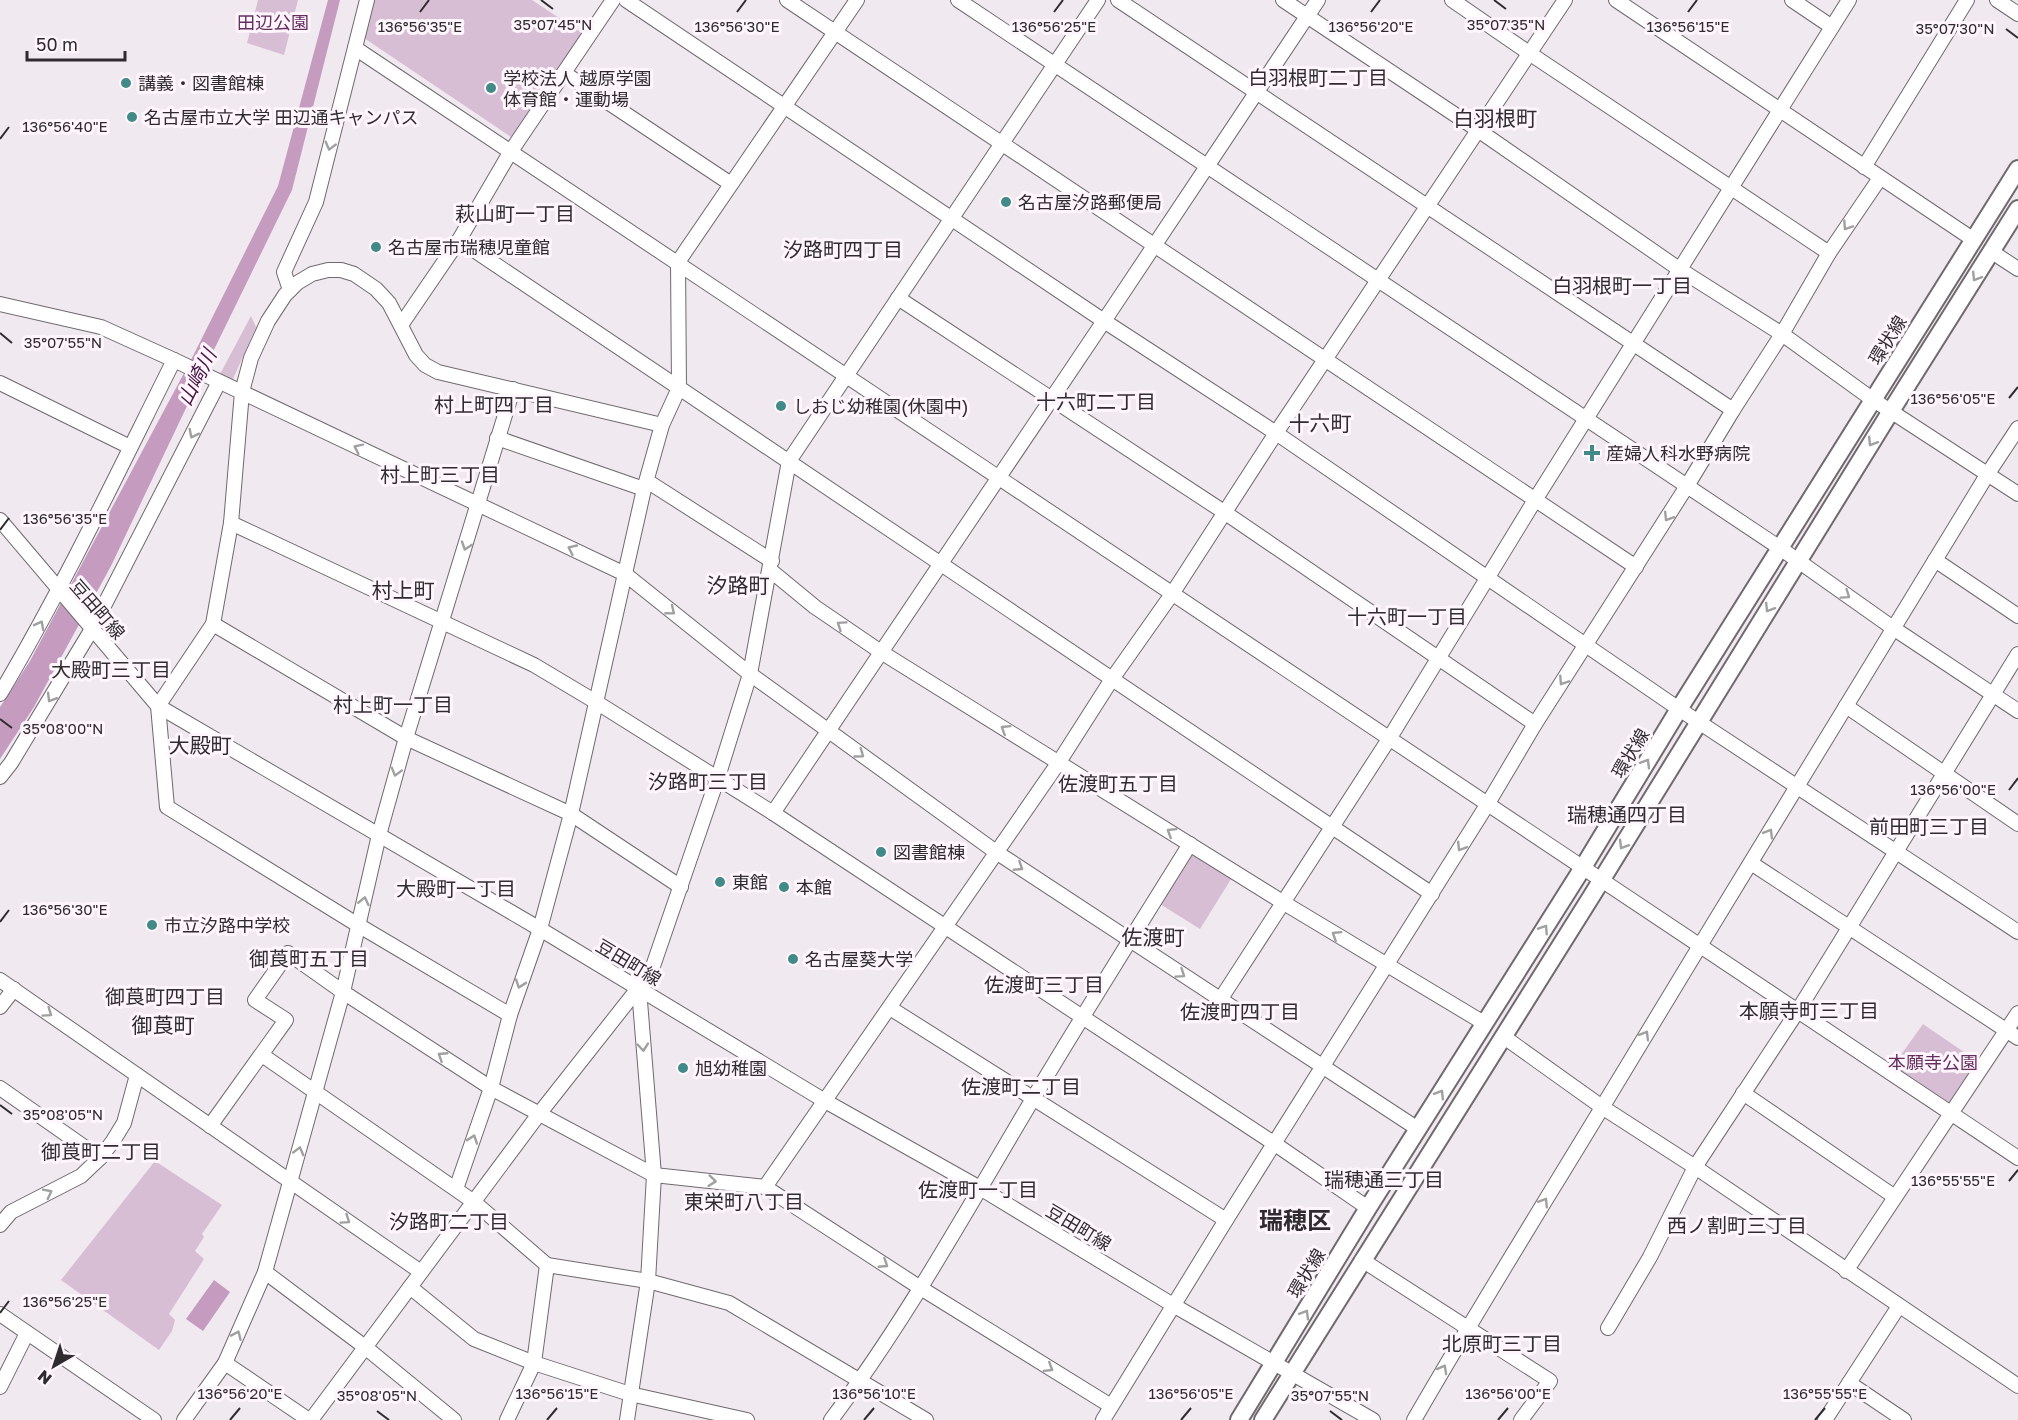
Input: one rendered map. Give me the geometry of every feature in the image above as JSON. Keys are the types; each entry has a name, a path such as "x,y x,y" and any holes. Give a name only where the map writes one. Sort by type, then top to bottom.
{"main road":[{"name":"環状線","path":"1239,1420 1368,1208 2018,169"},
{"path":"1263,1420 1504,1037 2018,209"}],"street":[{"path":"290,290 284,272 316,202 367,0"},
{"path":"401,326 459,240 512,151 614,0"},
{"path":"626,0 1104,321 1276,433 1698,722 2018,932"},
{"path":"787,0 1636,567"},
{"path":"456,1189 491,1088 510,1015 540,929 571,814 645,485 662,425 679,388 678,262 857,0"},
{"path":"958,0 1780,548 1893,628 2018,711"},
{"path":"225,1363 310,1420 539,1114 651,972 750,674 789,461 1098,0"},
{"path":"1118,0 1732,410"},
{"path":"1283,0 1478,130 1679,269 1782,334 1872,399 2018,494"},
{"path":"773,813 1318,0"},
{"path":"1452,0 1529,54 1829,253"},
{"path":"765,1187 1059,762 1565,0"},
{"path":"1616,0 1974,240"},
{"path":"1792,0 1832,27"},
{"path":"1220,1000 1389,739 1535,500 1849,0"},
{"path":"1864,167 1967,0"},
{"path":"1997,0 2018,14"},
{"path":"356,48 1582,869 1602,879 1797,1012 2018,1158"},
{"path":"564,73 731,184"},
{"path":"1103,1420 1432,894 1535,724 1587,646 1732,410 1782,334 1829,253 1880,177"},
{"path":"459,240 1432,894"},
{"path":"1992,252 2018,269"},
{"path":"510,1015 358,925 167,807 158,706 213,624 231,523 242,392 251,358 268,321 290,290 312,274 341,270 354,274 376,289 389,303 416,355 425,365 438,372 662,425"},
{"path":"898,298 1224,512 1535,724"},
{"path":"0,304 101,327 626,574 750,674 996,852 1418,1129"},
{"path":"0,694 59,592 130,447 176,361"},
{"path":"0,777 11,763 90,627 217,381"},
{"path":"0,383 130,447"},
{"path":"184,1420 225,1363 265,1272 343,992 379,835 406,738 513,389"},
{"path":"1414,1420 1467,1327 1700,944 1987,474 2018,428"},
{"path":"497,438 645,485 771,565 815,607 881,652 1386,966 1484,1023"},
{"name":"豆田町線","path":"0,520 158,706 540,929 825,1101 980,1188 1173,1305 1373,1420"},
{"path":"231,523 534,665 596,702 773,813 1275,1144 1368,1208"},
{"path":"1935,560 2018,616"},
{"path":"213,624 406,738 571,814 681,887"},
{"path":"1608,1328 1650,1257 1695,1167 1797,1012 2018,654"},
{"path":"1846,706 2018,824"},
{"path":"831,1420 861,1380 919,1287 1190,844"},
{"path":"1751,863 2012,1034"},
{"path":"210,1126 286,1020 255,1000 288,953 343,992 491,1088 654,1175 765,1187 919,1287 1111,1406"},
{"path":"0,980 421,1272"},
{"path":"0,1008 14,989"},
{"path":"627,1420 648,1281 654,1175 639,989"},
{"path":"890,1008 1226,1220"},
{"path":"1846,1271 1951,1114 2012,1034 2018,1013"},
{"path":"1504,1037 1602,1107 1695,1167 2018,1386"},
{"path":"262,1054 474,1202 547,1265 648,1281 729,1303 926,1420"},
{"path":"0,1225 5,1208 81,1176 100,1158 124,1123 137,1075"},
{"path":"0,1088 100,1158"},
{"path":"1743,1094 1895,1197"},
{"path":"1362,1260 1550,1381 1521,1420"},
{"path":"507,1420 534,1363 547,1265"},
{"path":"265,1272 365,1347 454,1420"},
{"path":"410,1287 474,1338 534,1363 630,1394 747,1420"},
{"path":"1825,1420 1899,1306"},
{"path":"0,1314 154,1420"},
{"path":"0,1387 27,1333"},
{"path":"1849,1383 1904,1420"}],"green space":[{"name":"田辺公園","path":"258,0 298,0 284,55 247,43"},
{"name":"学校法人 越原学園 体育館・運動場","path":"373,0 532,0 582,33 511,137 364,38"},
{"path":"251,316 256,327 233,379 220,374"},
{"path":"1193,851 1233,876 1200,929 1160,904"},
{"name":"本願寺公園","path":"1923,1024 1977,1061 1950,1104 1893,1066"},
{"path":"155,1161 222,1205 202,1234 204,1237 195,1251 204,1259 169,1314 175,1320 172,1331 159,1350 61,1280"}],"water":[{"name":"山崎川","path":"328,0 340,0 292,190 111,566 34,707 0,759 0,707 30,661 191,360 278,186"},
{"path":"214,1280 230,1292 203,1331 186,1319"}],"place":[{"name":"講義・図書館棟","path":"126,83"},
{"name":"学校法人 越原学園 体育館・運動場","path":"491,88"},
{"name":"名古屋市立大学 田辺通キャンパス","path":"132,117"},
{"name":"名古屋汐路郵便局","path":"1006,202"},
{"name":"名古屋市瑞穂児童館","path":"376,247"},
{"name":"しおじ幼稚園(休園中)","path":"781,406"},
{"name":"産婦人科水野病院","path":"1592,453"},
{"name":"図書館棟","path":"881,852"},
{"name":"東館","path":"720,882"},
{"name":"本館","path":"784,887"},
{"name":"市立汐路中学校","path":"152,925"},
{"name":"名古屋葵大学","path":"793,959"},
{"name":"旭幼稚園","path":"683,1068"}],"district":[{"name":"白羽根町二丁目","path":"1318,77"},
{"name":"白羽根町","path":"1495,118"},
{"name":"萩山町一丁目","path":"515,213"},
{"name":"汐路町四丁目","path":"843,249"},
{"name":"白羽根町一丁目","path":"1622,285"},
{"name":"十六町二丁目","path":"1096,401"},
{"name":"村上町四丁目","path":"494,404"},
{"name":"十六町","path":"1320,423"},
{"name":"村上町三丁目","path":"440,474"},
{"name":"汐路町","path":"738,585"},
{"name":"村上町","path":"403,590"},
{"name":"十六町一丁目","path":"1407,616"},
{"name":"大殿町三丁目","path":"111,669"},
{"name":"村上町一丁目","path":"393,704"},
{"name":"大殿町","path":"200,745"},
{"name":"汐路町三丁目","path":"708,781"},
{"name":"佐渡町五丁目","path":"1118,783"},
{"name":"瑞穂通四丁目","path":"1627,814"},
{"name":"前田町三丁目","path":"1929,826"},
{"name":"大殿町一丁目","path":"456,888"},
{"name":"佐渡町","path":"1153,937"},
{"name":"御莨町五丁目","path":"309,958"},
{"name":"佐渡町三丁目","path":"1044,984"},
{"name":"御莨町四丁目","path":"165,996"},
{"name":"本願寺町三丁目","path":"1809,1010"},
{"name":"佐渡町四丁目","path":"1240,1011"},
{"name":"御莨町","path":"163,1025"},
{"name":"佐渡町二丁目","path":"1021,1086"},
{"name":"御莨町二丁目","path":"101,1151"},
{"name":"瑞穂通三丁目","path":"1384,1179"},
{"name":"佐渡町一丁目","path":"978,1189"},
{"name":"東栄町八丁目","path":"744,1201"},
{"name":"瑞穂区","path":"1295,1219"},
{"name":"汐路町二丁目","path":"449,1221"},
{"name":"西ノ割町三丁目","path":"1737,1225"},
{"name":"北原町三丁目","path":"1502,1343"}]}
